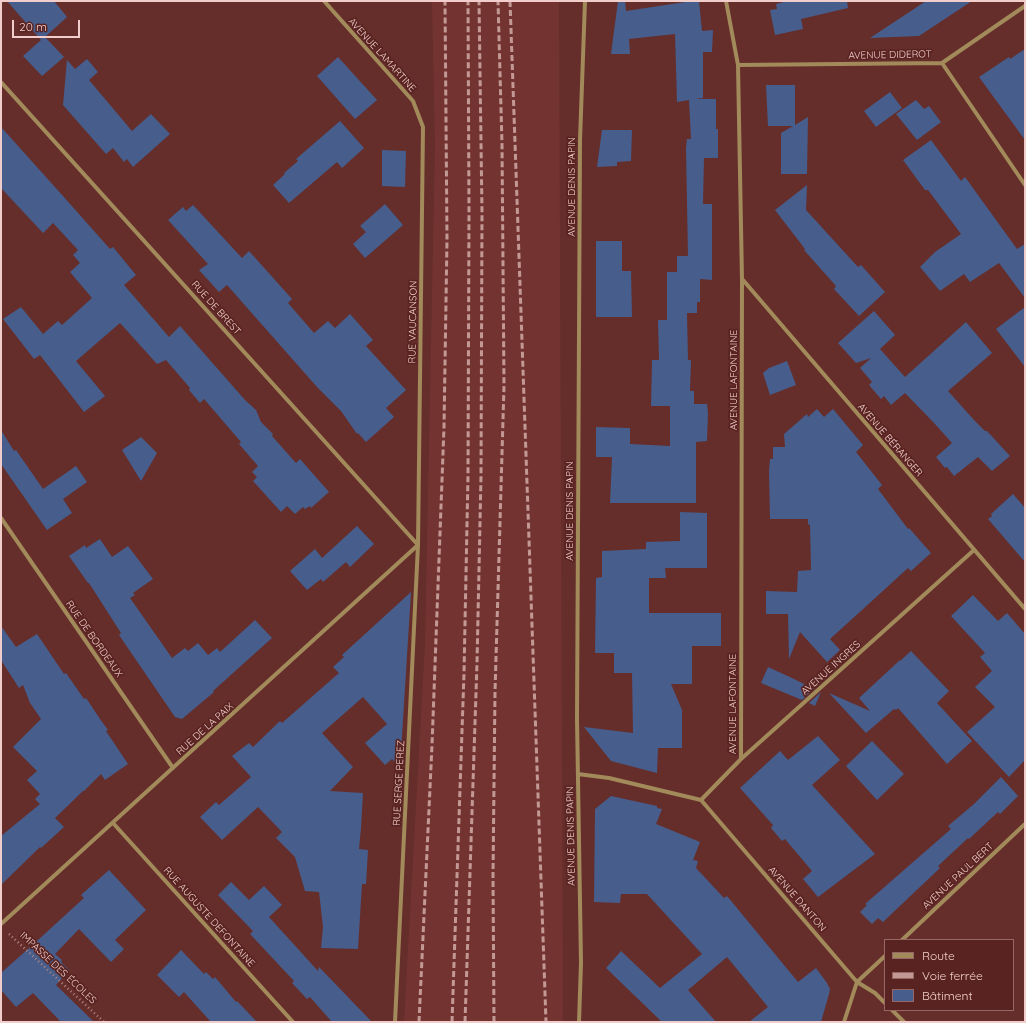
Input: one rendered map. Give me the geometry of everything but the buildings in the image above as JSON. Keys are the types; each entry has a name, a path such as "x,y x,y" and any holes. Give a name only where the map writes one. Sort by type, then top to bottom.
{"street":[{"name":"AVENUE LAMARTINE","path":"324,1 413,101"},
{"name":"AVENUE DENIS PAPIN","path":"579,1022 581,963 577,719 580,140 585,1"},
{"name":"AVENUE LAFONTAINE","path":"726,1 738,65 742,280 741,759"},
{"name":"AVENUE DIDEROT","path":"738,65 942,63 1025,6"},
{"path":"942,63 1025,185"},
{"name":"RUE DE BREST","path":"1,82 418,545"},
{"name":"RUE VAUCANSON","path":"413,101 423,128 418,545"},
{"name":"AVENUE BÉRANGER","path":"742,280 1025,609"},
{"name":"RUE DE BORDEAUX","path":"1,518 173,768"},
{"name":"RUE DE LA PAIX","path":"1,924 418,545"},
{"name":"RUE SERGE PEREZ","path":"395,1022 418,545"},
{"name":"AVENUE INGRES","path":"701,800 741,759 974,550"},
{"path":"578,774 609,778 701,800"},
{"name":"AVENUE DANTON","path":"701,800 857,982 875,993 884,1002"},
{"name":"RUE AUGUSTE DEFONTAINE","path":"112,823 293,1022"},
{"name":"AVENUE PAUL BERT","path":"903,939 1025,824"},
{"path":"844,1022 857,982 884,957"},
{"path":"893,1011 904,1022"}],"path":[{"name":"IMPASSE DES ÉCOLES","path":"7,932 104,1022"}],"shaded area":[{"path":"432,1 559,1 563,1022 404,1022 425,645 435,146"}],"railway":[{"path":"419,1022 432,745 444,427 447,239 445,1"},
{"path":"452,1022 464,673 468,475 468,1"},
{"path":"465,1022 477,663 481,476 482,213 479,1"},
{"path":"494,1022 493,876 495,692 504,386 502,144 498,1"},
{"path":"510,1 546,1022"}]}
